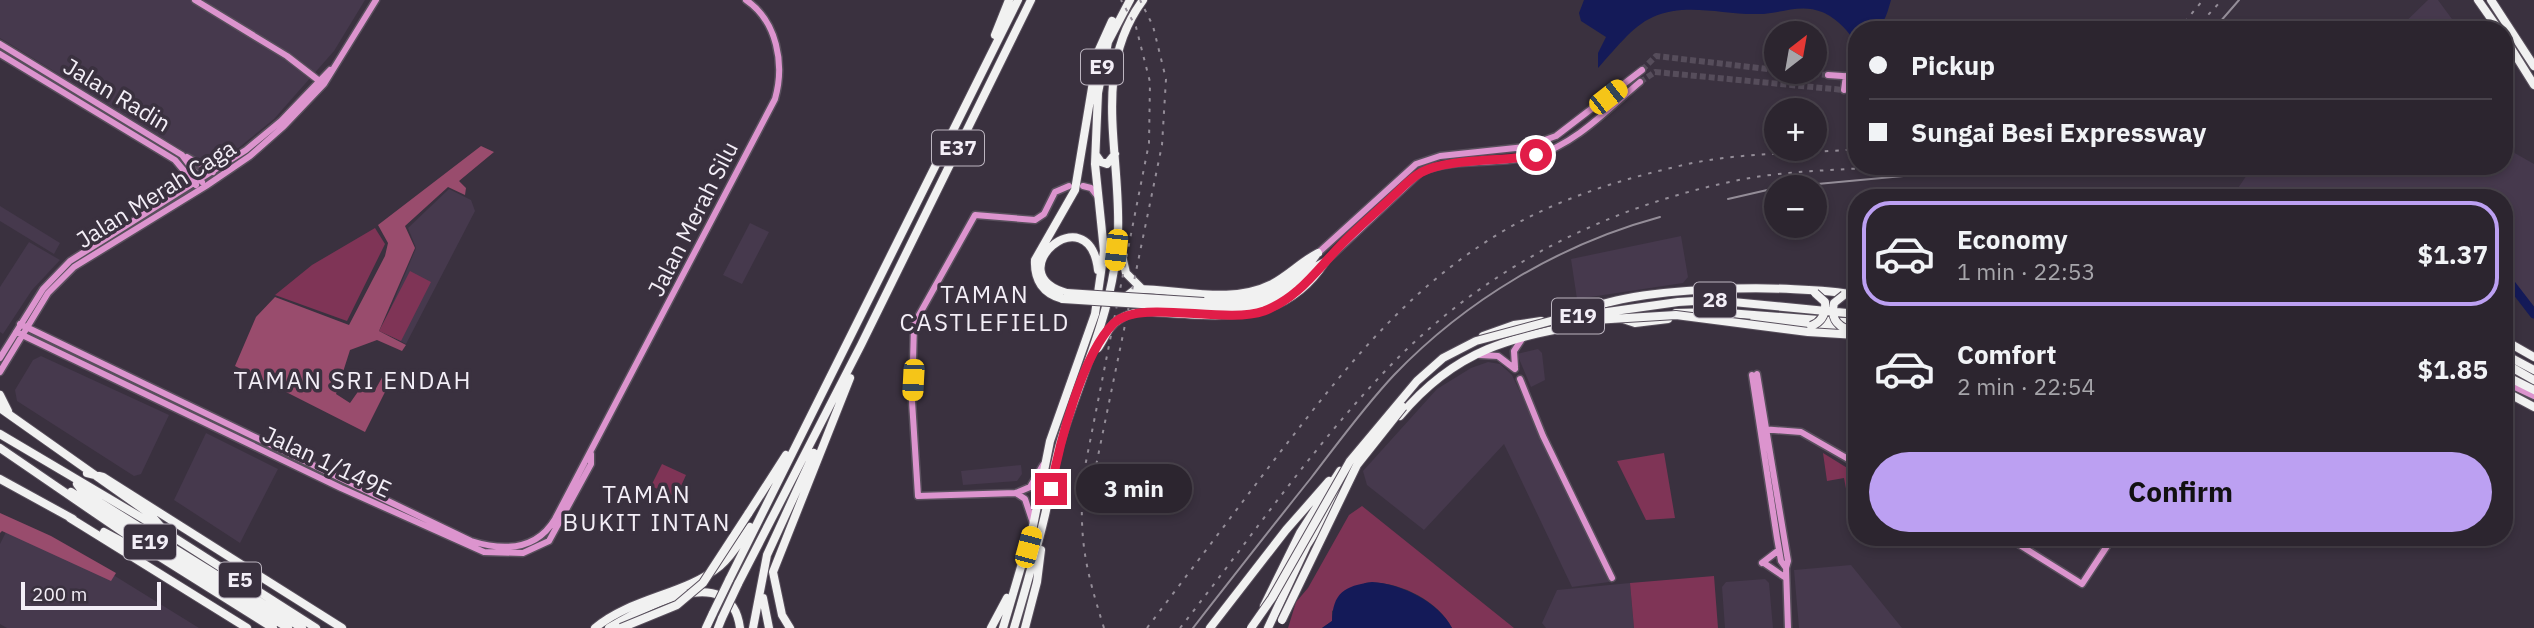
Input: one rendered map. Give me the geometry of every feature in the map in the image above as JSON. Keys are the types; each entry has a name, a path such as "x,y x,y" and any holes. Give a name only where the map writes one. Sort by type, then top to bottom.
{"highway":[{"path":"980,73 1009,0"},
{"name":"E37","path":"706,628 1018,0"},
{"name":"E37","path":"718,628 738,584 838,392 1031,0"},
{"name":"E9","path":"1003,628 1034,526 1046,460 1062,404 1095,314 1104,251 1095,153 1102,66 1121,15 1130,0"},
{"name":"E9","path":"1014,628 1044,520 1062,437 1108,306 1118,233 1118,187 1110,99 1113,64 1126,26 1143,0"},
{"path":"2478,0 2493,21"},
{"path":"2491,0 2504,21"},
{"path":"1121,15 1112,22 1098,52 1074,190 1035,260 1040,285 1048,293 1065,296 1242,308 1257,305 1287,291 1325,262"},
{"path":"2513,36 2531,65 2534,88"},
{"path":"2513,46 2531,65"},
{"path":"1095,153 1105,164 1115,154"},
{"path":"1098,188 1107,176 1118,187"},
{"path":"1118,233 1126,272 1143,289"},
{"path":"1065,296 1049,285 1041,267 1044,254 1050,246 1067,237 1082,241 1093,251 1100,287"},
{"path":"1204,305 1243,302 1271,293 1311,262 1318,253"},
{"path":"1137,312 1129,305 1128,295 1143,289 1240,295 1275,283 1318,253"},
{"path":"1092,357 1112,325 1137,312 1222,316 1262,312 1297,292 1325,262"},
{"path":"1574,316 1599,305 1643,296 1704,290 1812,291 1848,294"},
{"path":"1811,327 1821,319 1825,310 1825,302 1812,291"},
{"path":"1848,295 1834,303 1833,315 1839,325 1848,329"},
{"name":"28","path":"1253,628 1300,533 1340,472 1409,388 1457,349 1514,325 1701,300 1848,311"},
{"name":"E19","path":"1253,628 1350,461 1417,381 1443,358 1503,331 1559,319 1678,302 1713,300 1848,311"},
{"name":"28","path":"1268,628 1307,545 1354,474 1418,396 1464,359 1486,348 1525,335 1623,319 1715,312 1848,322"},
{"name":"E19","path":"1278,628 1357,465 1421,384 1447,362 1478,344 1559,322 1676,314 1808,332 1848,332"},
{"path":"1623,319 1635,323 1687,318 1745,321 1848,331"},
{"path":"790,628 782,615 773,572 861,345"},
{"path":"2513,346 2534,357"},
{"path":"2513,359 2534,370"},
{"path":"2513,368 2534,380"},
{"path":"2513,380 2534,390"},
{"path":"753,628 771,545 820,439 838,392"},
{"path":"0,395 15,420"},
{"path":"2513,396 2534,407"},
{"path":"0,408 88,473 150,514 164,531"},
{"path":"621,628 677,605 703,583 810,418"},
{"name":"E5","path":"0,434 164,531 316,628"},
{"name":"E5","path":"0,448 149,550 273,628"},
{"name":"E19","path":"12,456 288,628"},
{"path":"1210,628 1286,530 1340,472"},
{"path":"88,473 103,477 341,627"},
{"path":"0,478 70,518 247,628"},
{"name":"E19","path":"73,479 83,492 302,628"},
{"path":"595,628 635,603 715,570 730,556 761,515"},
{"path":"70,518 87,523 138,550 149,550"},
{"path":"1025,628 1037,582 1044,520"},
{"path":"991,628 1019,578"},
{"path":"761,584 769,628"},
{"path":"608,628 695,590 711,593 729,605 740,628"}],"street":[{"path":"195,0 295,62 322,82"},
{"name":"Jalan Merah Caga","path":"0,358 24,326 43,289 70,261 250,156 322,82 343,55 376,0"},
{"name":"Jalan Merah Silu","path":"588,462 775,99 779,73 777,46 765,20 746,0"},
{"name":"Jalan Radin","path":"0,44 182,155 200,185"},
{"name":"Jalan Radin","path":"0,54 175,159 200,185"},
{"path":"282,61 295,62"},
{"path":"1318,253 1416,164 1440,156 1525,147 1556,136 1642,70"},
{"path":"1828,75 1846,76 1844,90"},
{"name":"Jalan Merah Caga","path":"24,326 34,317 48,293 74,267 200,185 281,121 322,82"},
{"path":"1325,262 1421,172 1439,166 1536,155 1583,129 1640,82"},
{"path":"182,155 214,172"},
{"path":"1097,175 1086,186 1099,198"},
{"path":"1046,460 1030,487 1016,493 918,496 912,401 914,324 975,215 1035,220 1044,214 1055,192 1069,186"},
{"path":"34,317 37,333"},
{"name":"Jalan 1/149E","path":"24,326 441,527 483,544 517,547 543,536 588,462"},
{"name":"Jalan Merah Caga","path":"0,372 18,343 19,334"},
{"name":"Jalan 1/149E","path":"19,334 346,491 484,552 523,554 549,541 561,523 588,462"},
{"path":"1464,359 1492,354 1515,369 1514,351 1525,335"},
{"path":"18,343 41,344"},
{"path":"1755,374 1788,561 1788,628"},
{"path":"1520,379 1543,436 1612,578"},
{"path":"2513,386 2534,396"},
{"path":"1763,429 1790,430 1811,436 1848,459"},
{"path":"1763,429 1779,550 1786,568"},
{"path":"1016,493 1025,499 1034,526"},
{"path":"2021,546 2082,584 2107,546"},
{"path":"1779,550 1763,563 1786,578"}],"shaded area":[{"path":"0,0 365,0 334,51 274,119 231,154 209,162 192,156 0,38"},
{"path":"1584,0 1891,0 1883,21 1848,21 1848,32 1827,14 1806,9 1766,14 1705,10 1666,13 1645,21 1623,40 1598,68 1598,53 1606,37 1581,21 1579,13"},
{"path":"2428,0 2438,0 2453,21 2406,21"},
{"path":"481,146 494,152 459,181 466,188 465,195 448,187 405,226 415,248 379,331 406,345 402,351 377,340 350,350 336,394 350,403 362,386 374,392 384,374 392,378 365,432 235,366 256,317 275,297 349,325 385,256 388,243 378,225"},
{"path":"2513,152 2534,164 2534,308 2513,281 2513,189 2237,189 2247,175 2513,175"},
{"path":"449,189 471,200 475,211 406,344 381,331 416,248 408,228"},
{"path":"0,206 60,243 54,254 0,221"},
{"path":"750,223 769,232 742,284 723,275"},
{"path":"375,228 385,244 347,321 275,295 312,265"},
{"path":"1681,236 1688,277 1683,283 1577,299 1571,259"},
{"path":"29,242 60,260 32,290 3,334 0,332 0,287"},
{"path":"410,271 431,282 401,341 379,331"},
{"path":"1538,349 1542,353 1545,380 1531,387 1517,354"},
{"path":"41,356 169,415 141,474 134,476 17,401 15,390 33,360"},
{"path":"1488,362 1500,364 1512,375 1609,582 1572,587 1504,444 1424,530 1367,485 1363,471 1437,389 1471,368"},
{"path":"206,433 278,469 240,543 174,500"},
{"path":"1664,453 1675,518 1646,520 1617,461"},
{"path":"1823,453 1848,468 1848,494 1844,478 1827,481"},
{"path":"662,464 686,475 676,497 651,486"},
{"path":"1021,465 1022,474 1017,481 963,485 961,471"},
{"path":"1362,506 1514,628 1452,628 1426,600 1389,584 1365,583 1332,611 1332,621 1322,628 1288,628 1296,602 1308,588 1349,515"},
{"path":"0,513 51,536 116,573 111,581 2,531 0,533"},
{"path":"11,522 102,568 199,628 7,628 0,624 0,544"},
{"path":"1851,565 1902,628 1799,628 1794,570"},
{"path":"1714,576 1718,628 1634,628 1630,583"},
{"path":"1765,579 1769,583 1773,628 1725,628 1722,587 1726,582"},
{"path":"1372,582 1394,586 1418,596 1438,610 1452,628 1322,628 1332,621 1335,604 1342,592"},
{"path":"1630,583 1634,628 1546,628 1542,623 1557,590"}],"waterway":[{"path":"2513,287 2534,314"}],"tunnel":[{"path":"1642,70 1656,56 1764,69"},
{"path":"1640,82 1655,72 1848,90"}],"tram line":[{"path":"2221,21 2239,0"},
{"path":"1827,183 1914,175"},
{"path":"1728,199 1764,191"},
{"path":"1193,628 1362,412 1422,348 1452,322 1516,278 1586,243 1660,217"}],"railway":[{"path":"1104,628 1085,554 1083,477 1149,143 1150,82 1136,27 1121,0"},
{"path":"1090,495 1162,145 1166,79 1153,26 1140,0"},
{"path":"2186,21 2203,0"},
{"path":"2202,21 2222,0"},
{"path":"1147,628 1354,360 1408,303 1470,253 1527,218 1571,198 1641,176 1730,157 1848,150"},
{"path":"1180,628 1307,462 1389,367 1426,332 1507,271 1597,224 1694,190 1744,179 1848,169"}],"district":[{"name":"TAMAN CASTLEFIELD","path":"985,309"},
{"name":"TAMAN SRI ENDAH","path":"353,381"},
{"name":"TAMAN BUKIT INTAN","path":"647,509"}],"route":[{"path":"1051,489 1059,446 1079,390 1092,357 1116,321 1137,312 1222,316 1262,312 1297,292 1342,244 1421,172 1439,166 1536,155"}]}
